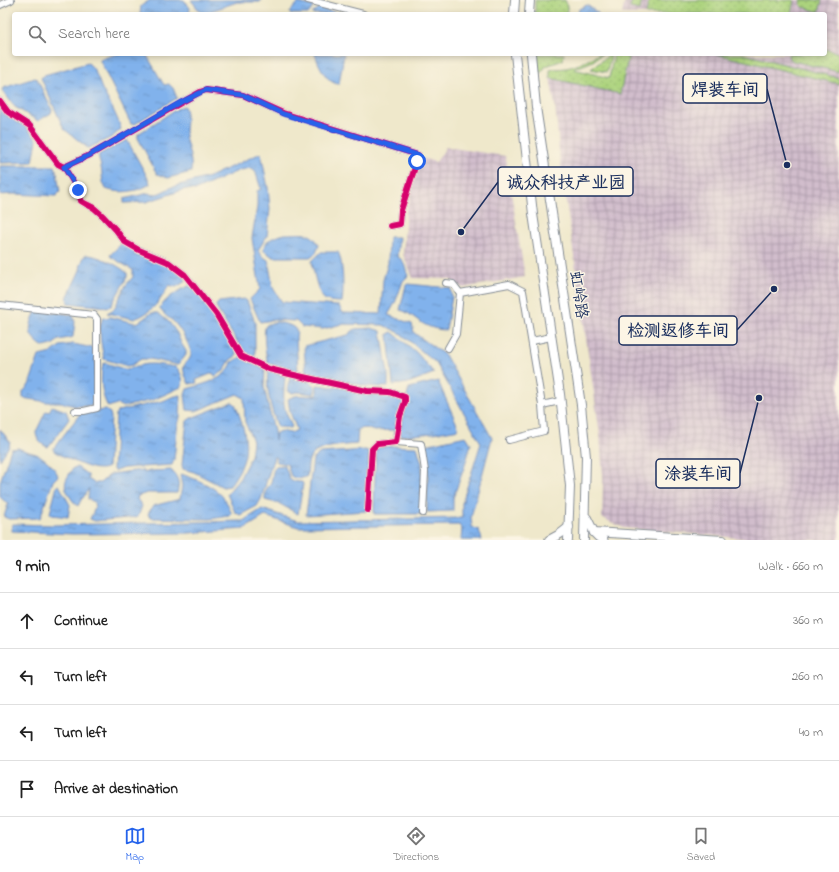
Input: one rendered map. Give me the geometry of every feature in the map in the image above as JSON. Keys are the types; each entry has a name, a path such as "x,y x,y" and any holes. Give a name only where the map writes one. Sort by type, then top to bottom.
{"highway":[{"path":"594,532 598,538 603,540"}],"main road":[{"path":"514,12 515,0"},
{"path":"529,12 530,0"},
{"name":"虹岭路","path":"515,56 533,214 560,401 570,486 570,526 568,540"},
{"name":"虹岭路","path":"531,56 536,107 581,405 586,457 584,540"},
{"path":"585,513 594,532 723,540"},
{"path":"549,540 570,526"}],"street":[{"path":"0,5 11,0"},
{"path":"308,0 355,12"},
{"path":"64,167 90,155 200,92 206,90 243,95 283,114 418,155 401,210 400,224 390,226"},
{"path":"0,101 8,112 30,126 58,164 64,167 78,190 81,201 94,208 103,216 125,242 138,250 168,262 185,275 216,314 241,356 269,369 288,374 367,391 390,392 405,397 396,442"},
{"path":"446,283 453,284 460,293 456,334 448,348"},
{"path":"460,293 510,284 523,290 542,405 544,431 509,440"},
{"path":"0,305 94,315 97,319 97,408 84,411 75,411"},
{"path":"532,341 551,337"},
{"path":"542,405 560,401"},
{"path":"368,510 372,449 377,444 396,442 421,444 425,471 423,513"}],"shaded area":[{"path":"625,0 839,0 839,540 761,540 624,528 602,518 603,479 600,435 559,153 550,70 556,68 574,69 609,78 614,56 827,56 827,12 622,12"},
{"path":"446,147 505,156 525,277 463,288 449,279 413,278 403,254 406,211 421,158 436,162"}],"green space":[{"path":"535,0 565,0 567,6 567,12 535,12"},
{"path":"632,0 642,0 640,10 630,8"},
{"path":"649,0 794,0 791,12 646,12"},
{"path":"801,0 822,0 819,12 803,7 800,4"},
{"path":"827,50 839,53 839,72 793,61 788,56 827,56"},
{"path":"537,56 564,56 563,60 546,66 539,75"},
{"path":"596,56 599,56 593,61 574,69 609,78 614,56 629,56 620,94 550,78 550,70 566,68 587,61"},
{"path":"608,56 611,56 607,72 591,69"},
{"path":"724,56 752,56 839,78 839,84"}],"water":[{"path":"150,0 184,0 190,8 189,12 140,12 141,6"},
{"path":"191,0 261,0 260,2 237,2 208,12 200,12"},
{"path":"298,3 314,7 310,12 290,12"},
{"path":"587,5 596,12 578,12 579,9"},
{"path":"319,8 334,12 314,12"},
{"path":"111,56 147,56 164,85 169,84 173,88 177,98 135,124 131,124 100,61 101,59"},
{"path":"316,56 344,56 339,84 331,81 327,77 318,63"},
{"path":"88,63 95,71 121,129 112,137 88,148 64,129 41,78 44,75"},
{"path":"35,78 37,79 52,110 51,113 38,121 15,107 2,90 3,88"},
{"path":"0,106 24,124 37,140 33,162 0,163"},
{"path":"184,106 186,117 185,134 191,162 191,172 168,178 157,174 138,138 138,134 178,108"},
{"path":"127,140 150,184 140,189 122,192 111,191 106,189 104,186 99,154"},
{"path":"261,153 268,188 270,209 267,236 258,250 262,256 268,260 273,288 282,302 339,306 343,313 381,314 383,280 388,263 389,237 399,237 397,256 403,261 408,276 403,281 395,303 388,315 412,324 414,333 445,355 492,438 471,517 472,527 479,530 482,540 461,540 462,529 459,525 298,527 265,516 244,529 188,533 72,534 12,531 12,524 53,525 243,521 262,509 298,521 462,518 462,503 481,443 436,363 400,333 383,325 342,324 323,329 302,327 296,321 273,320 260,322 250,299 260,289 252,238 257,207 257,191 261,189 255,170 251,168 240,170 196,190 186,189 146,202 124,203 124,199 149,193 152,195 160,193 172,187 209,177"},
{"path":"0,166 55,166 60,192 56,196 13,194 0,195"},
{"path":"285,234 309,235 316,240 319,245 316,253 310,257 273,257 263,250 268,241 274,237"},
{"path":"123,242 167,264 182,275 186,281 176,287 169,285 163,296 151,310 134,319 107,313 114,309 126,285 133,277 133,270 110,255"},
{"path":"321,252 338,252 340,256 343,276 342,302 332,302 326,300 323,298 318,289 312,261"},
{"path":"85,255 95,256 107,261 127,273 127,277 111,306 107,307 68,303 67,298"},
{"path":"406,285 450,288 452,297 446,330 427,326 400,310"},
{"path":"189,286 196,290 209,306 237,354 230,360 224,371 215,376 213,373 196,380 197,383 189,384 184,368 191,355 189,345 178,327 164,314 160,308 173,295"},
{"path":"244,299 247,301 255,322 255,355 253,358 244,353 216,305 219,302"},
{"path":"37,310 73,315 75,322 73,337 59,340 52,345 44,347 38,343 30,331 32,321"},
{"path":"151,313 158,313 169,322 177,333 186,351 186,355 178,365 150,359 141,359 132,365 127,366 104,359 100,333 103,318 110,317 135,323 139,322"},
{"path":"277,322 291,326 297,331 298,372 268,363 264,335 265,327 269,324"},
{"path":"371,328 381,331 388,374 388,387 367,386 306,373 304,346 348,335 355,329"},
{"path":"392,332 416,352 434,373 408,383 393,385 388,334"},
{"path":"73,344 93,348 96,353 94,404 90,406 74,406 61,402 47,402 23,398 23,392 29,385 39,356 51,353 60,346"},
{"path":"241,357 265,369 264,387 275,440 276,433 280,431 291,433 297,430 290,412 288,399 299,395 317,395 317,385 393,394 403,397 404,402 396,433 394,435 394,430 374,431 366,428 358,429 357,444 333,446 316,452 309,459 307,476 297,479 291,476 287,464 277,462 275,456 261,499 257,506 240,515 235,512 227,494 240,478 251,456 253,441 245,422 244,398 237,394 196,411 187,410 185,395 187,389 220,377 229,368 232,362"},
{"path":"106,363 127,370 146,364 176,367 182,377 183,382 181,387 153,400 123,407 117,404 108,407 104,397 101,380 103,364"},
{"path":"269,370 284,375 284,404 292,427 290,428 278,427 271,407 268,390 267,383"},
{"path":"291,377 304,379 312,383 315,389 314,394 289,392 288,384"},
{"path":"438,381 459,429 403,436 399,434 409,388"},
{"path":"181,395 180,417 172,465 113,470 116,413 118,411 163,401"},
{"path":"232,402 235,404 241,419 246,443 244,459 241,467 230,486 223,487 194,472 183,469 182,465 187,421 191,418"},
{"path":"52,406 66,411 69,419 48,447 39,441 36,432 46,411 49,412"},
{"path":"106,410 110,413 111,417 108,467 96,469 73,461 55,452 53,449 80,414 85,412"},
{"path":"0,429 10,442 0,460"},
{"path":"466,436 471,444 453,498 453,511 427,512 428,471 425,445"},
{"path":"390,446 417,447 422,464 421,514 374,514 376,448"},
{"path":"18,448 42,457 52,466 58,476 53,481 40,518 9,519 4,517 8,504 0,497 0,482 11,449"},
{"path":"366,450 369,452 366,511 306,515 313,459 320,453"},
{"path":"284,465 291,480 302,482 303,484 298,514 280,504 265,500 266,491 271,482 273,471 276,466"},
{"path":"77,467 88,475 88,479 94,483 100,483 111,474 142,470 144,473 150,471 171,470 178,480 178,489 177,493 147,493 138,496 137,499 142,506 138,517 95,521 90,519 95,508 94,502 88,499 89,488 78,506 74,503 67,491 65,484 68,476 73,468"},
{"path":"181,474 204,483 214,489 227,503 232,514 230,516 210,519 150,518 148,514 153,506 180,499 182,486"},
{"path":"59,485 70,505 68,517 52,515 50,513 57,486"}],"cycle path":[{"path":"64,167 90,155 200,92 206,90 243,95 283,113 418,155 401,210 400,224 390,226"},
{"path":"0,101 8,112 30,126 58,164 64,167 78,190 81,201 94,208 103,216 125,242 139,250 168,262 185,275 216,314 241,356 269,369 367,391 390,392 405,397 396,442 377,444 372,449 368,510"}],"place":[{"name":"焊装车间","path":"787,165"},
{"name":"诚众科技产业园","path":"461,232"},
{"name":"检测返修车间","path":"774,289"},
{"name":"涂装车间","path":"759,398"}],"route":[{"path":"78,190 64,167 90,155 181,102 206,90 243,95 283,114 394,146 418,155 417,161"}]}
